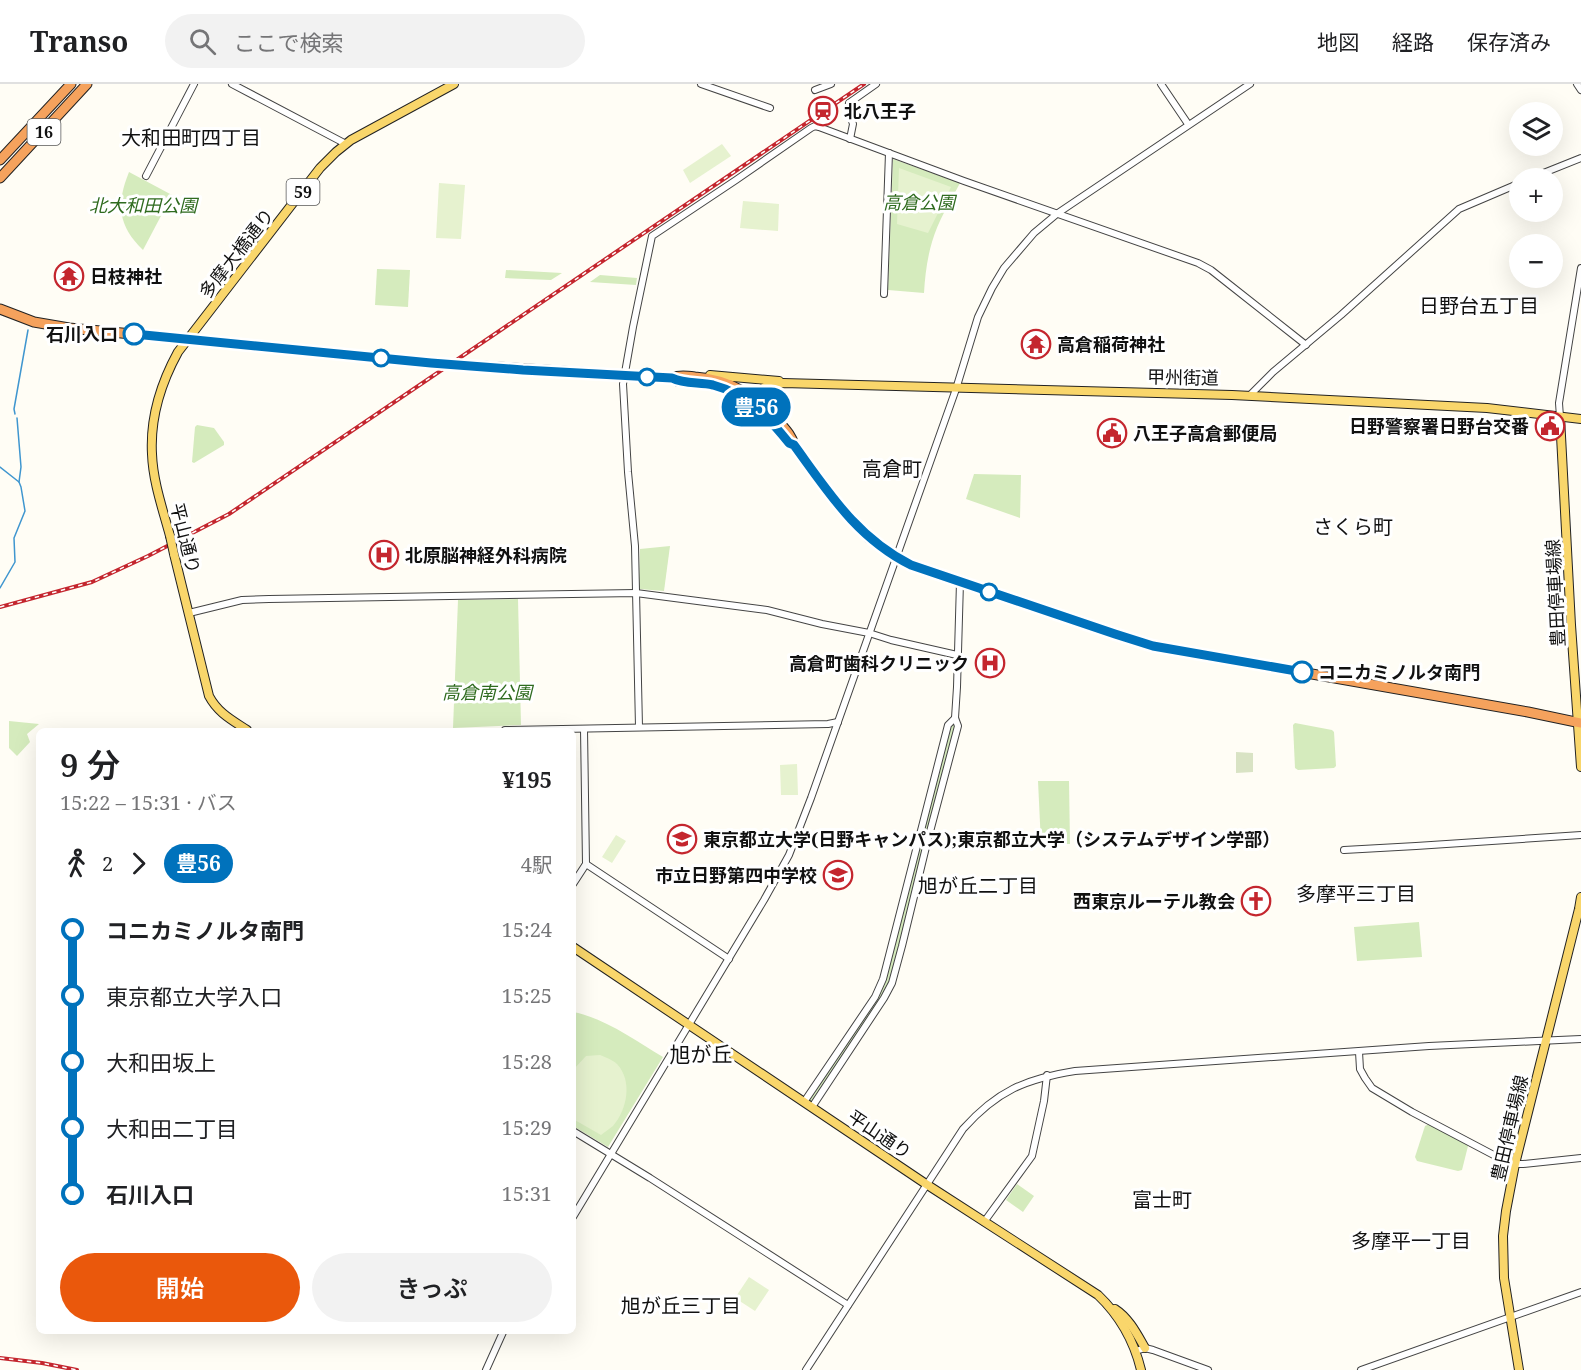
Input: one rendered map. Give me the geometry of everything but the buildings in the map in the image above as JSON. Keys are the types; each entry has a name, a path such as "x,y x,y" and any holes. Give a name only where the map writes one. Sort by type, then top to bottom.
{"highway":[{"name":"16","path":"0,152 65,84"},
{"name":"16","path":"0,170 71,84"},
{"name":"16","path":"0,160 82,84"},
{"name":"16","path":"0,178 87,84"},
{"path":"0,309 34,322 49,325 187,340 435,363 624,376 672,378 684,376 712,379 737,387 778,420 843,510 869,538 911,565 1158,647 1580,722"},
{"path":"672,378 677,381 712,385 750,398"}],"main road":[{"name":"多摩大橋通り","path":"187,340 320,168 336,152 346,144 454,84"},
{"name":"平山通り","path":"187,340 166,376 156,407 152,431 153,465 209,696 221,713 244,728"},
{"name":"甲州街道","path":"684,376 688,374 711,375 778,380 783,383"},
{"name":"甲州街道","path":"750,398 765,387 783,383 1248,396 1487,408 1581,419"},
{"name":"豊田停車場線","path":"1560,417 1581,767"},
{"name":"豊田停車場線","path":"1519,1370 1504,1278 1503,1236 1506,1211 1515,1164 1581,897"},
{"name":"平山通り","path":"576,949 926,1184 1089,1288 1109,1305 1124,1326 1136,1351 1141,1370"},
{"path":"1109,1305 1131,1325 1145,1348"}],"street":[{"path":"146,176 194,84"},
{"path":"232,84 346,144"},
{"path":"701,84 770,108"},
{"path":"816,90 831,84"},
{"path":"850,139 853,124 848,110 849,103 876,84"},
{"path":"1161,84 1188,124"},
{"path":"576,1212 789,855 897,558 978,318 992,288 1023,244 1058,213 1250,84"},
{"path":"1577,84 1581,90"},
{"path":"639,727 635,546 628,472 624,376 652,236 811,128 819,127 1204,266 1306,345"},
{"path":"884,294 889,153"},
{"path":"1556,168 1581,158"},
{"path":"1248,396 1459,209 1509,188"},
{"path":"1560,417 1559,403 1581,268"},
{"path":"812,1107 874,1015 892,983 958,726 955,718 960,582"},
{"path":"189,614 242,600 636,593 767,610 957,655"},
{"path":"804,1102 866,1011 884,979 948,725 955,718"},
{"path":"576,729 838,722"},
{"path":"576,879 586,864 584,729"},
{"path":"1344,850 1581,835"},
{"path":"586,864 729,958"},
{"path":"806,1370 963,1129 981,1110 1005,1093 1032,1080 1047,1075 1076,1071 1429,1046 1581,1039"},
{"path":"1359,1052 1360,1069 1372,1088 1380,1094 1505,1161 1515,1164 1581,1158"},
{"path":"984,1222 1032,1156 1047,1075"},
{"path":"576,1133 848,1305"},
{"path":"1361,1370 1581,1292"},
{"path":"486,1370 503,1334"},
{"path":"1136,1351 1145,1348 1208,1370"}],"green space":[{"path":"722,144 731,156 690,183 683,170"},
{"name":"高倉公園","path":"893,159 960,183 944,212 930,248 924,293 888,290"},
{"path":"899,168 951,187 928,233 897,224"},
{"name":"北大和田公園","path":"129,172 172,195 143,250 128,232 122,214 122,194"},
{"path":"439,183 465,185 461,239 436,238"},
{"path":"743,201 779,204 778,231 740,228"},
{"path":"377,269 410,270 408,307 375,305"},
{"path":"506,270 562,273 551,280 505,278"},
{"path":"600,275 637,278 636,285 590,282"},
{"path":"197,425 214,428 224,445 194,463 192,462"},
{"path":"974,474 1021,475 1020,518 966,499"},
{"path":"670,546 664,591 639,589 640,549"},
{"name":"高倉南公園","path":"518,599 521,725 453,728 458,600"},
{"path":"955,718 958,726 892,983 812,1107 804,1102 875,997 948,725"},
{"path":"9,721 39,724 27,734 30,742 17,756 9,748"},
{"path":"1295,723 1334,732 1336,766 1334,768 1298,770 1295,768 1293,725"},
{"path":"1236,752 1253,753 1253,772 1236,773"},
{"path":"797,764 798,795 781,795 780,765"},
{"path":"1038,781 1069,781 1070,844 1041,844"},
{"path":"616,835 626,841 612,863 602,857"},
{"path":"1419,922 1422,957 1357,961 1354,927"},
{"path":"576,1013 608,1024 663,1057 608,1147 576,1128"},
{"path":"600,1055 611,1060 617,1064 625,1079 626,1095 622,1112 613,1126 601,1135 576,1121 576,1067 586,1056"},
{"path":"1429,1124 1466,1143 1468,1146 1462,1170 1417,1161 1415,1157 1425,1126"},
{"path":"1017,1184 1034,1196 1023,1212 1006,1200"},
{"path":"749,1277 769,1290 755,1311 735,1298"}],"waterway":[{"path":"15,414 28,330"},
{"path":"17,418 21,467 19,482"},
{"path":"0,467 19,482 25,511 14,538 15,562 0,588"}],"railway":[{"path":"0,607 92,582 229,514 864,84"},
{"path":"0,1358 77,1370"}],"bus line":[{"name":"豊56","path":"134,334 431,363 672,378 677,381 712,385 748,400 760,409 789,443 794,445 838,504 869,538 911,565 1153,646 1302,672"}],"place":[{"name":"北八王子","path":"823,111"},
{"name":"日枝神社","path":"69,276"},
{"name":"石川入口","path":"134,334"},
{"name":"高倉稲荷神社","path":"1036,344"},
{"name":"日野警察署日野台交番","path":"1550,426"},
{"name":"八王子高倉郵便局","path":"1112,433"},
{"name":"北原脳神経外科病院","path":"384,555"},
{"name":"高倉町歯科クリニック","path":"990,663"},
{"name":"コニカミノルタ南門","path":"1302,672"},
{"name":"東京都立大学(日野キャンパス);東京都立大学（システムデザイン学部）","path":"682,839"},
{"name":"市立日野第四中学校","path":"838,875"},
{"name":"西東京ルーテル教会","path":"1256,901"}],"district":[{"name":"大和田町四丁目","path":"191,137"},
{"name":"日野台五丁目","path":"1479,305"},
{"name":"高倉町","path":"892,468"},
{"name":"さくら町","path":"1353,526"},
{"name":"旭が丘二丁目","path":"978,885"},
{"name":"多摩平三丁目","path":"1356,893"},
{"name":"旭が丘","path":"701,1054"},
{"name":"富士町","path":"1162,1199"},
{"name":"多摩平一丁目","path":"1411,1240"},
{"name":"旭が丘三丁目","path":"681,1305"}]}
